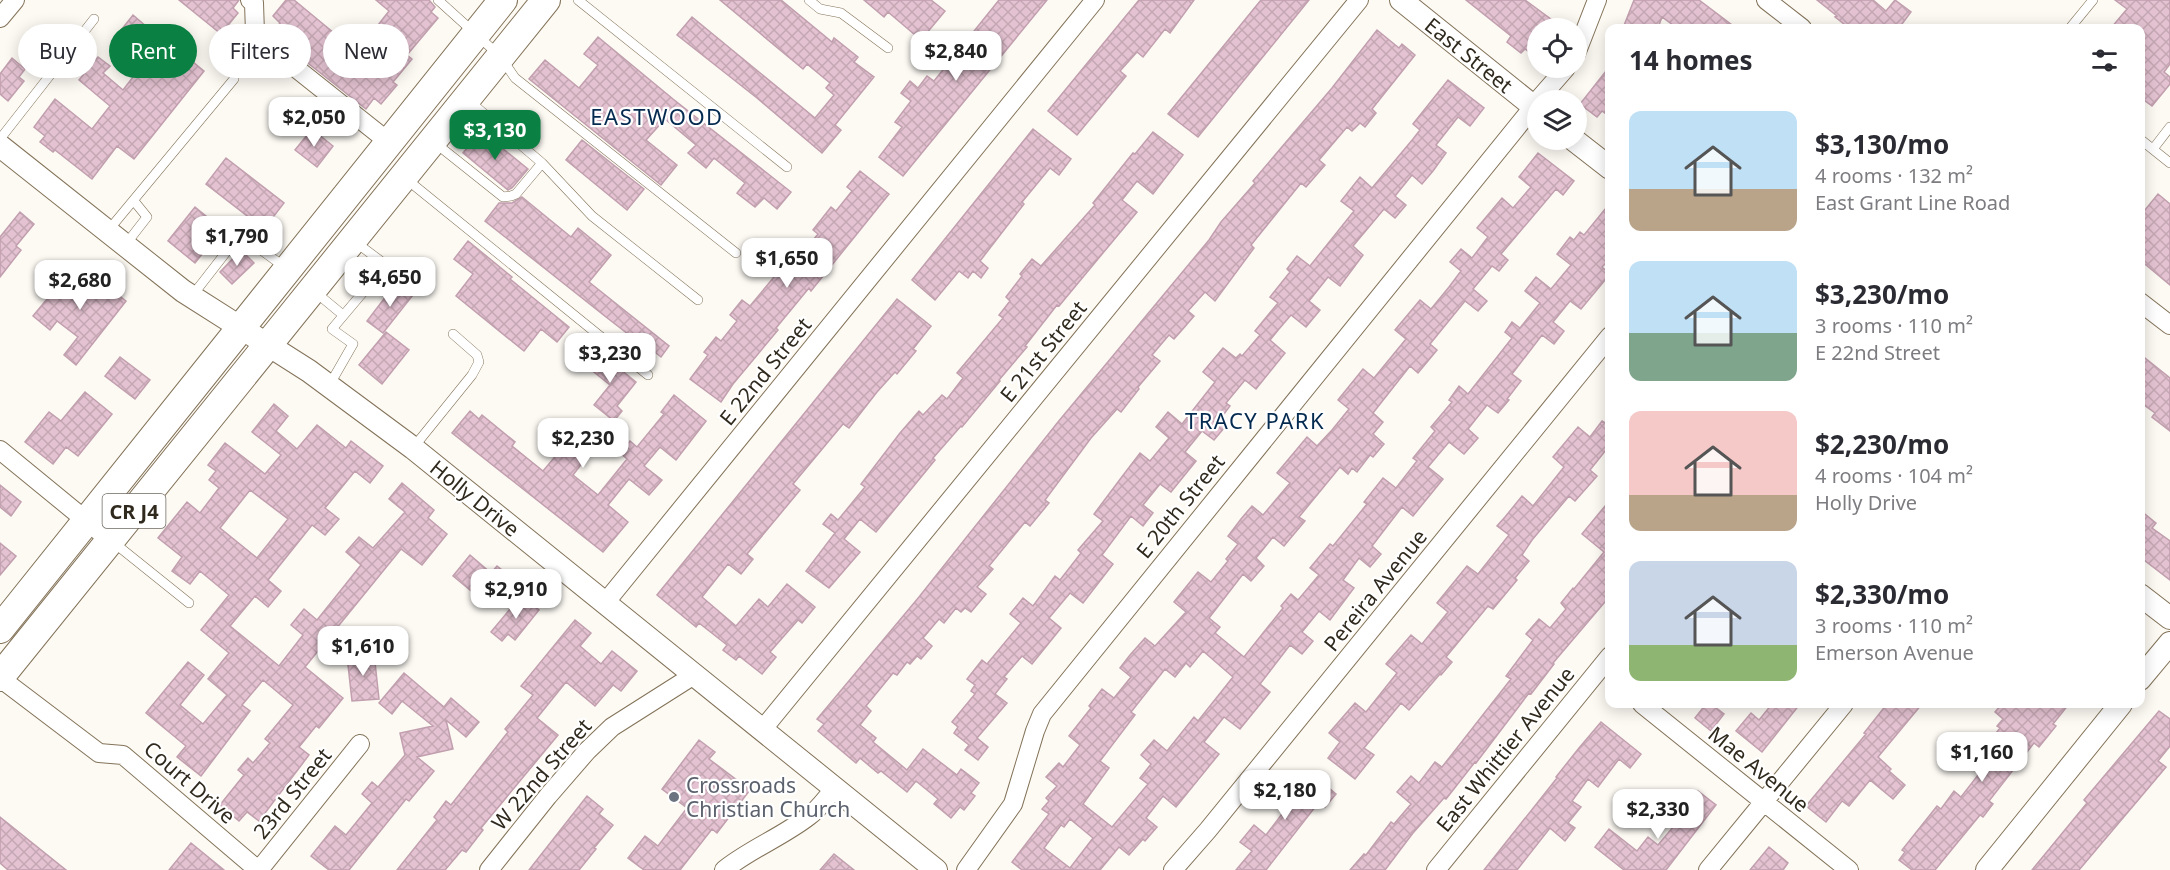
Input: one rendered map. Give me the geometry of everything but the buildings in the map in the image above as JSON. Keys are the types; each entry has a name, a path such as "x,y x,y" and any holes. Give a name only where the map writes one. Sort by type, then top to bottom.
{"main road":[{"name":"CR J4","path":"1,624 87,521 502,0"},
{"name":"CR J4","path":"0,677 546,0"}],"street":[{"path":"0,18 15,0"},
{"path":"250,0 254,3 255,33 263,42 390,142"},
{"name":"E 22nd Street","path":"605,603 1095,0"},
{"name":"E 21st Street","path":"762,730 1359,0"},
{"name":"East Street","path":"1401,0 1527,97"},
{"path":"1587,26 1597,0"},
{"path":"1766,0 1797,24"},
{"name":"E 20th Street","path":"1549,90 1558,78"},
{"name":"E 20th Street","path":"966,870 1013,804 1042,714 1527,117"},
{"name":"Holly Drive","path":"0,146 116,239 192,296 329,385 413,448 936,870"},
{"path":"1587,150 1605,164"},
{"path":"2145,306 2170,325"},
{"name":"Pereira Avenue","path":"1173,870 1605,342"},
{"path":"0,450 111,540"},
{"path":"2145,599 2170,618"},
{"path":"2145,674 2170,643"},
{"name":"East Whittier Avenue","path":"1436,870 1605,669"},
{"name":"W 22nd Street","path":"489,870 574,766 612,727 694,675"},
{"name":"Court Drive","path":"0,677 99,753 123,754 259,870"},
{"name":"Mae Avenue","path":"1647,708 1849,870"},
{"path":"1708,870 1841,708"},
{"path":"1987,870 2118,708"},
{"name":"23rd Street","path":"259,870 360,744"},
{"path":"724,870 740,857 788,831 811,815 835,788"}],"lane":[{"path":"438,0 500,56 515,78 736,253"},
{"path":"578,0 787,167"},
{"path":"809,0 820,9 841,13 888,48"},
{"path":"2073,24 2093,0"},
{"path":"0,139 94,19"},
{"path":"116,239 134,201 234,79"},
{"path":"466,98 542,163 592,216 698,300"},
{"path":"2153,149 2170,127"},
{"path":"432,141 503,196 516,194 542,163"},
{"path":"2145,143 2170,163"},
{"path":"403,176 648,375"},
{"path":"116,239 147,217 134,201"},
{"path":"329,385 353,344 332,328 386,265 352,239"},
{"path":"192,296 234,242 239,240 253,244 287,270"},
{"path":"312,289 343,315"},
{"path":"413,448 472,375 479,362 477,355 453,334"},
{"path":"111,540 189,603"}],"place":[{"name":"Crossroads Christian Church","path":"674,797"}],"district":[{"name":"EASTWOOD","path":"657,116"},
{"name":"TRACY PARK","path":"1255,420"}]}
